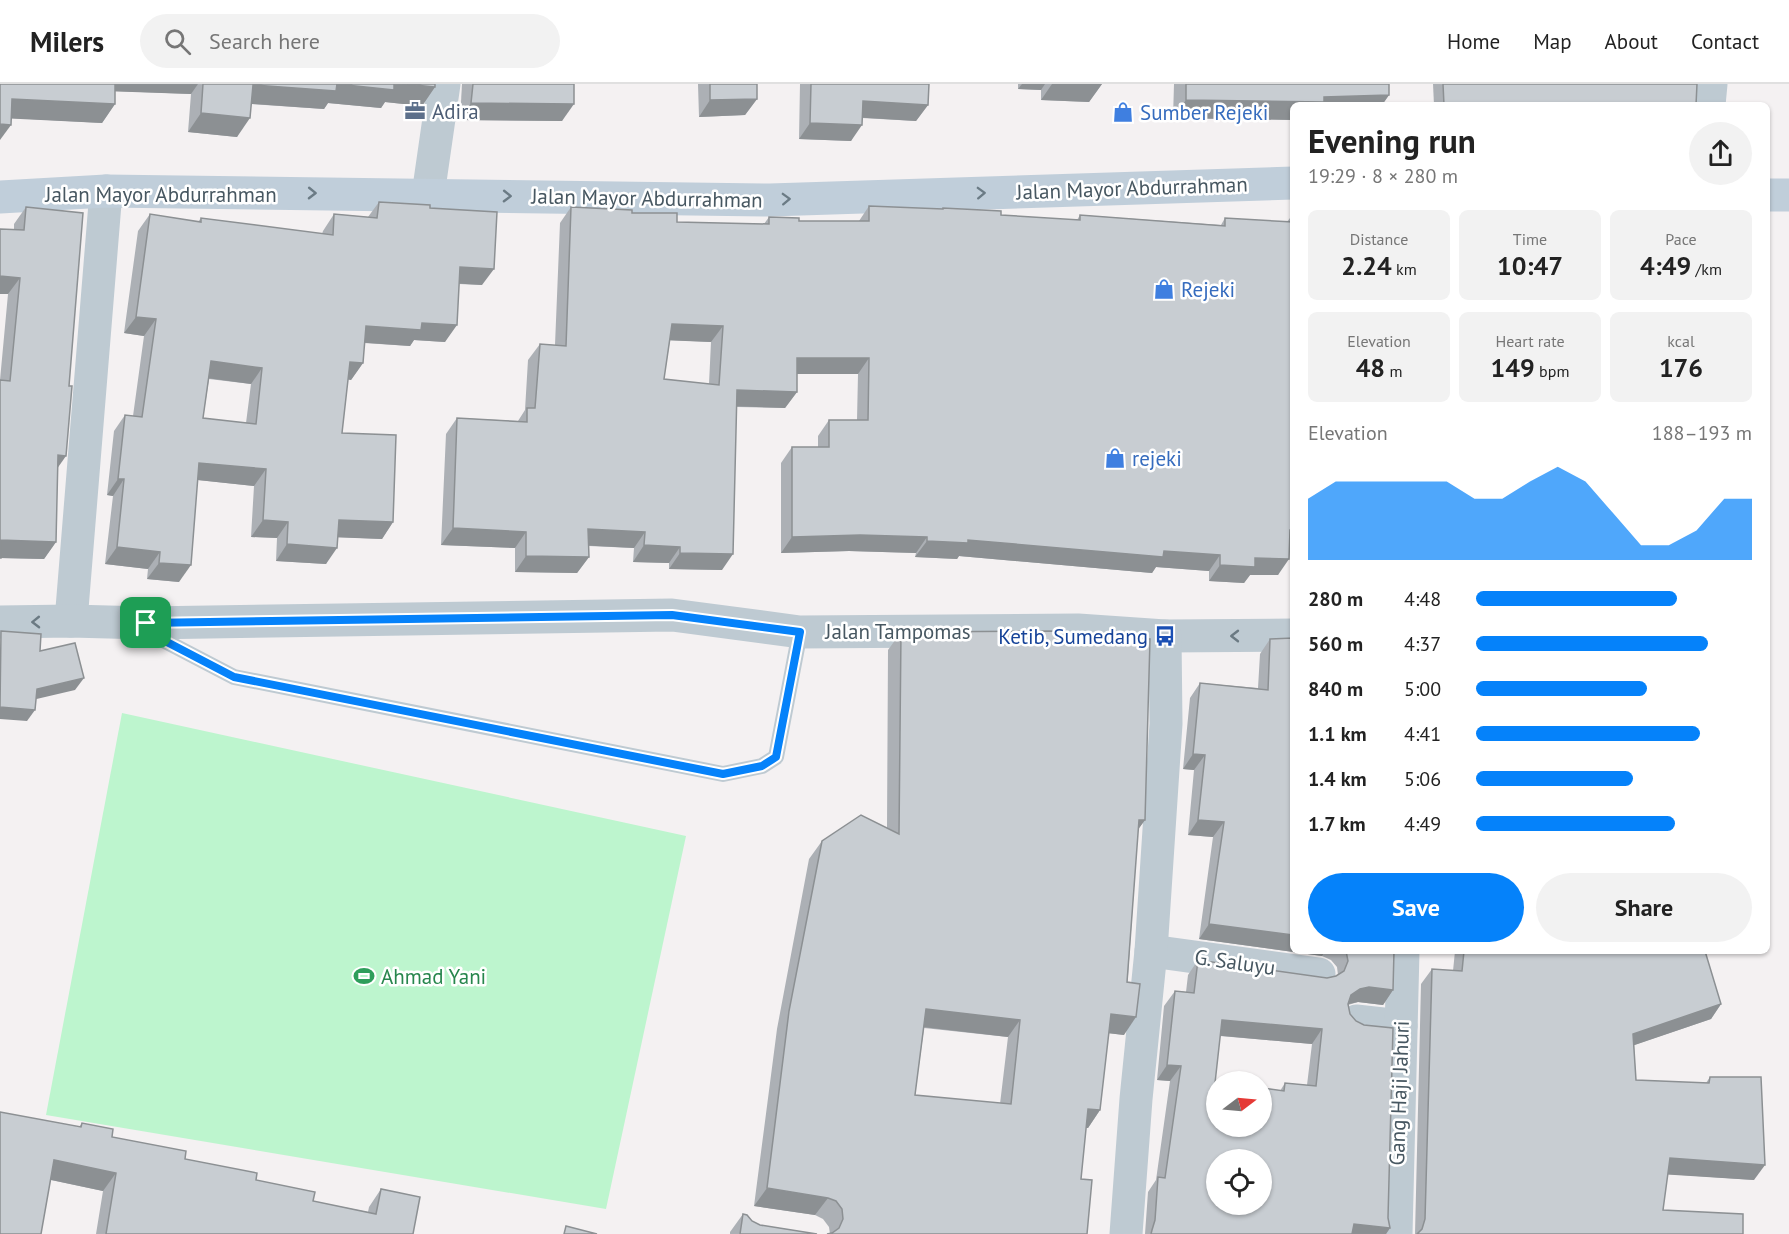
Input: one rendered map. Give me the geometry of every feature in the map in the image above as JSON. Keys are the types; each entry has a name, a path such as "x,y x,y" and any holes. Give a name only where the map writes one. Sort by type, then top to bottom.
{"main road":[{"name":"Jalan Mayor Abdurrahman","path":"0,197 106,191 770,200 1290,183"},
{"path":"1770,195 1789,195"}],"street":[{"path":"428,195 444,84"},
{"path":"1709,102 1712,84"},
{"path":"71,621 106,191"},
{"name":"Jalan Tampomas","path":"0,622 146,623 672,615 800,632 1078,630 1165,636 1290,635"},
{"path":"1126,1234 1136,1100 1151,951 1166,724 1165,636"},
{"name":"G. Saluyu","path":"1151,951 1319,974"},
{"name":"Gang Haji Jahuri","path":"1396,1234 1403,954"},
{"path":"1356,1021 1401,1026"}],"lane":[{"path":"146,623 165,641 234,677 723,774 762,766 776,757 800,632"}],"green space":[{"name":"Ahmad Yani","path":"122,713 686,836 606,1209 46,1115"}],"building":[{"path":"0,84 115,84 115,104 12,99 11,125 0,124"},
{"path":"203,84 337,84 336,91 253,85 250,118 201,113"},
{"path":"337,84 394,84 394,90"},
{"path":"405,84 435,84 435,87"},
{"path":"473,84 574,84 574,104 471,103"},
{"path":"710,84 757,84 757,99 710,100"},
{"path":"811,84 929,84 928,105 863,101 862,125 810,123"},
{"path":"1186,84 1389,84 1389,95 1324,97 1324,102 1186,100"},
{"path":"1443,84 1697,84 1696,102 1444,102"},
{"path":"379,202 497,212 494,269 460,267 457,325 422,323 421,330 366,326 363,363 350,362 342,433 396,435 393,522 339,520 337,548 287,544 288,522 263,520 266,469 199,463 191,565 159,563 160,552 117,547 124,479 118,479 125,415 142,417 156,319 136,317 150,214 201,222 201,218 333,235 334,214 377,218","holes":["211,361 262,368 256,424 203,418"]},
{"path":"869,206 1001,211 1001,215 1080,220 1080,215 1225,226 1225,218 1290,222 1289,559 1255,558 1255,567 1220,565 1220,555 1164,551 1163,557 968,540 968,543 927,541 927,537 860,535 792,537 792,447 829,447 829,420 868,420 869,358 797,358 797,392 737,390 733,554 680,553 680,547 644,545 645,532 588,529 589,557 526,556 526,532 453,528 457,418 527,422 527,408 535,408 540,344 566,346 571,207 632,210 632,213 677,213 677,222 769,224 769,217 799,218 799,221 869,221","holes":["672,324 723,326 719,385 664,379"]},
{"path":"26,207 83,213 69,386 72,386 66,456 58,455 56,542 1,540 0,558 0,380 10,381 20,278 0,276 0,229 24,230"},
{"path":"1,631 41,634 40,651 75,643 84,678 37,689 35,710 0,707"},
{"path":"1055,631 1055,636 1150,639 1145,820 1139,820 1127,982 1140,984 1136,1017 1111,1014 1100,1110 1088,1109 1081,1179 1092,1180 1087,1234 827,1234 839,1228 843,1219 842,1209 836,1201 767,1188 789,1011 822,841 861,815 899,834 901,632","holes":["926,1009 1020,1020 1011,1104 915,1095"]},
{"path":"1290,638 1290,935 1209,924 1224,822 1198,820 1205,755 1193,754 1200,683 1268,690 1270,639"},
{"path":"1347,954 1394,954 1393,990 1369,987 1360,989 1351,995 1348,1004 1350,1014 1356,1021 1364,1025 1393,1028 1388,1218 1390,1228 1354,1224 1352,1234 1151,1234 1155,1220 1158,1177 1165,1178 1181,1066 1167,1065 1175,991 1194,993 1198,960 1327,978 1344,971 1348,961"},
{"path":"1464,954 1706,954 1721,1004 1633,1034 1636,1080 1709,1083 1710,1077 1761,1077 1765,1165 1670,1158 1663,1210 1743,1214 1743,1234 1417,1234 1422,1229 1425,1219 1432,969 1462,971"},
{"path":"0,1112 81,1127 82,1123 113,1129 112,1137 186,1151 185,1159 257,1173 256,1180 315,1192 313,1201 376,1214 381,1189 420,1197 413,1234 106,1234 116,1173 54,1160 41,1234 0,1234"},
{"path":"743,1214 760,1225 817,1234 740,1234"},
{"path":"566,1226 597,1234 564,1234"}],"place":[{"name":"Adira","path":"415,111"},
{"name":"Sumber Rejeki","path":"1123,112"},
{"name":"Rejeki","path":"1164,289"},
{"name":"rejeki","path":"1115,458"},
{"name":"Ketib, Sumedang","path":"1165,636"},
{"name":"Ahmad Yani","path":"364,976"}],"route":[{"path":"672,615 800,632 776,757 762,766 723,774 234,677 165,641 146,623 672,615"}]}
